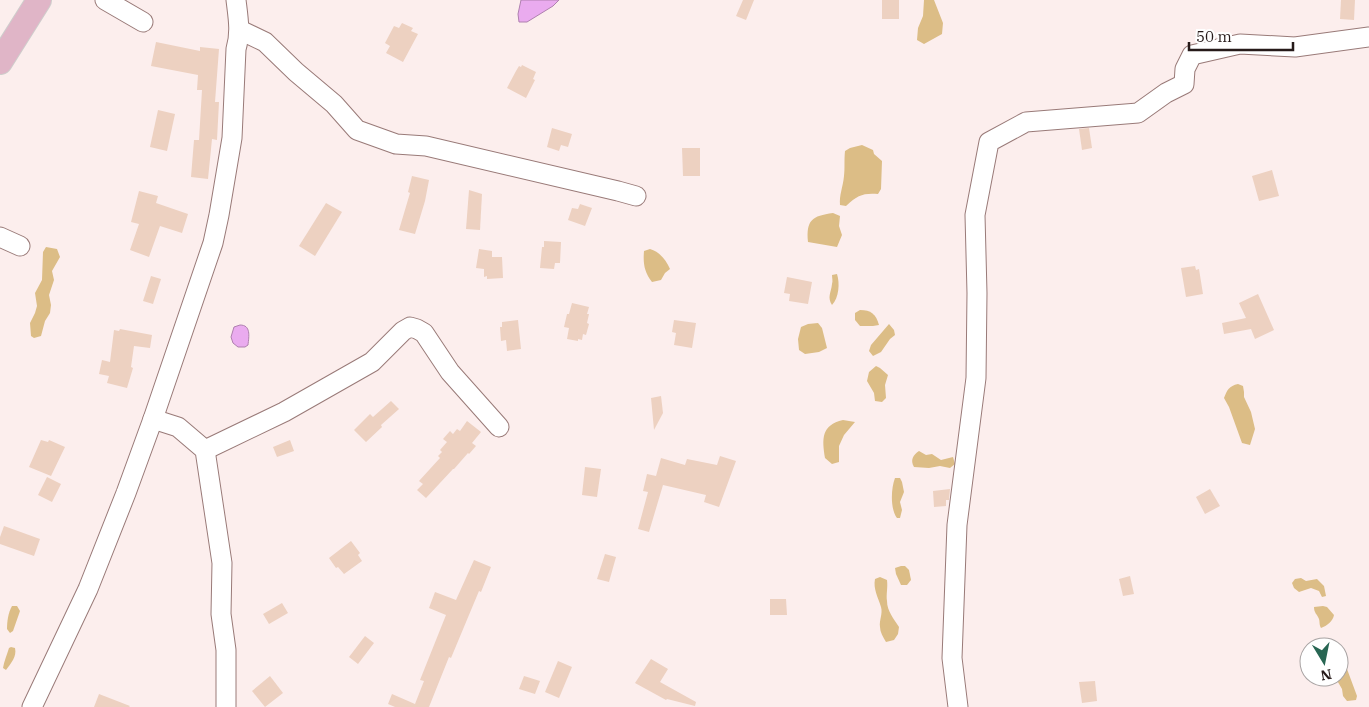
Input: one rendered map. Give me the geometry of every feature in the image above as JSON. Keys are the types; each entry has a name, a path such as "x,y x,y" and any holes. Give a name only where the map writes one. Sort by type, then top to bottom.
{"main road":[{"path":"0,62 39,0"}],"street":[{"path":"105,0 143,22"},
{"path":"32,707 88,589 152,419 213,243 232,138 236,49 240,30 236,0"},
{"path":"240,30 265,42 296,72 334,104 358,130 396,144 426,146 609,188 636,196"},
{"path":"958,707 952,658 956,525 976,378 977,293 974,215 989,142 1026,122 1138,113 1166,92 1184,84 1185,69 1192,55 1240,44 1295,47 1369,37"},
{"path":"0,237 20,246"},
{"path":"205,450 284,412 372,362 410,327 424,333 450,372 499,427"},
{"path":"152,419 178,427 205,450 222,562 221,614 226,650 226,707"}],"shaded area":[{"path":"521,0 559,0 553,6 527,22 519,22 518,14"},
{"path":"924,0 934,0 943,23 942,34 924,44 917,40 918,28 923,16"},
{"path":"862,145 873,150 874,154 882,161 881,189 878,194 864,194 846,206 840,205 844,180 845,151"},
{"path":"833,213 840,216 839,226 842,235 837,247 808,242 808,229 812,220"},
{"path":"46,247 57,249 60,257 52,271 54,280 49,295 50,313 45,321 41,336 34,338 31,336 30,323 37,306 35,293 42,280 43,252"},
{"path":"650,249 657,252 667,262 670,269 661,280 652,282 646,271 644,260 644,251"},
{"path":"837,274 838,290 832,305 830,297 832,275"},
{"path":"860,310 872,313 879,325 860,326 855,320 855,313"},
{"path":"818,323 822,328 827,348 819,352 805,354 799,350 798,339 801,327"},
{"path":"889,324 894,330 895,335 881,352 873,356 869,351 871,345"},
{"path":"244,325 248,329 248,345 245,347 238,347 233,343 231,337 234,327"},
{"path":"876,366 888,375 885,385 886,398 882,402 875,401 874,393 867,381 869,372"},
{"path":"1238,384 1243,386 1244,397 1251,412 1255,429 1250,445 1242,443 1224,398 1232,386"},
{"path":"843,420 855,422 844,435 839,446 839,462 832,464 825,458 823,445 825,434 830,425"},
{"path":"919,451 926,455 932,454 941,460 953,457 955,464 950,468 940,466 929,468 914,467 913,458"},
{"path":"895,478 900,478 904,492 900,502 902,510 900,518 897,518 892,504"},
{"path":"905,566 909,570 911,580 907,585 901,585 896,574 895,568"},
{"path":"880,577 887,580 888,608 899,627 898,634 894,640 886,642 880,629 881,610 875,586 875,579"},
{"path":"1301,578 1306,581 1317,579 1324,586 1326,596 1322,597 1319,591 1311,588 1299,592 1292,583 1295,579"},
{"path":"12,606 17,606 20,611 13,631 10,633 7,629 7,623"},
{"path":"1314,607 1327,607 1334,615 1329,623 1321,628"},
{"path":"11,647 15,648 15,654 6,670 3,668 3,665"},
{"path":"1349,674 1357,696 1356,700 1347,701 1343,696 1341,687 1349,687"}],"building":[{"path":"743,0 754,0 746,20 736,16"},
{"path":"882,0 899,0 899,19 882,19"},
{"path":"1341,0 1355,0 1354,20 1340,19"},
{"path":"402,23 413,28 411,31 418,34 403,62 386,53 390,46 385,43 394,26 399,28"},
{"path":"156,42 200,51 200,47 219,49 215,102 219,102 217,140 212,139 208,179 191,177 194,140 199,140 202,90 197,90 198,75 151,66"},
{"path":"522,65 536,72 533,79 535,80 526,98 507,88 519,66 521,67"},
{"path":"158,110 175,114 167,151 150,147"},
{"path":"552,128 572,134 568,147 561,145 559,151 547,147"},
{"path":"1089,128 1092,148 1082,150 1079,129"},
{"path":"682,148 700,148 700,176 683,176"},
{"path":"1272,170 1279,196 1259,201 1252,176"},
{"path":"412,176 429,180 415,234 399,230 410,193 408,192"},
{"path":"469,190 482,194 480,230 466,229"},
{"path":"139,191 158,196 156,203 188,214 182,233 160,226 149,257 130,250 139,224 131,222"},
{"path":"326,203 342,212 315,256 299,246"},
{"path":"580,204 592,208 585,226 568,220 572,208 578,209"},
{"path":"544,241 561,242 560,263 555,263 554,269 540,268"},
{"path":"479,249 492,251 492,257 502,257 503,278 487,279 487,276 484,277 484,269 476,268"},
{"path":"1195,266 1196,270 1199,269 1203,294 1186,297 1181,268"},
{"path":"151,276 161,279 153,304 143,301"},
{"path":"787,277 812,282 808,304 789,301 790,294 784,293"},
{"path":"1258,294 1274,330 1255,339 1251,329 1224,334 1222,323 1246,318 1239,303"},
{"path":"572,303 589,307 587,323 589,324 586,335 583,334 582,340 578,339 578,341 567,339 569,328 564,327"},
{"path":"518,320 521,349 507,351 506,340 501,341 500,327 502,327 502,322"},
{"path":"674,320 696,323 692,348 674,345 676,333 672,332"},
{"path":"120,329 152,335 150,348 134,346 131,367 133,368 127,388 107,383 109,376 99,374 102,360 110,362 114,330 119,331"},
{"path":"661,396 663,413 654,430 651,398"},
{"path":"391,401 399,409 366,442 354,430 370,414 373,417"},
{"path":"467,421 481,432 472,443 476,446 426,498 417,490 423,484 419,481 440,458 438,456 442,452 440,450 447,442 443,439 450,431 453,434 457,429 460,431"},
{"path":"41,440 48,442 49,440 65,447 51,476 29,467"},
{"path":"290,440 294,451 277,457 273,447"},
{"path":"720,456 736,461 719,507 704,502 706,495 663,485 649,532 638,529 648,492 643,491 647,474 656,476 661,458 685,465 687,459 717,465"},
{"path":"585,467 601,469 597,497 582,495"},
{"path":"47,477 61,484 52,502 38,495"},
{"path":"950,489 949,500 946,500 946,506 934,507 933,491"},
{"path":"1210,489 1220,506 1205,514 1196,497"},
{"path":"4,526 40,539 34,556 0,544 0,537"},
{"path":"351,541 360,553 358,555 362,561 344,574 338,567 336,568 329,558"},
{"path":"605,554 616,557 609,582 597,579"},
{"path":"474,560 491,567 451,658 449,657 429,707 395,707 388,704 392,694 415,704 424,681 420,680 446,615 429,608 435,592 456,600"},
{"path":"1130,576 1134,594 1123,596 1119,579"},
{"path":"770,599 786,599 787,615 770,615"},
{"path":"282,603 288,613 269,624 263,614"},
{"path":"365,636 374,643 358,664 349,657"},
{"path":"651,659 668,669 660,682 696,702 695,706 666,700 635,683"},
{"path":"558,661 572,667 559,698 545,692"},
{"path":"270,676 283,693 265,707 252,691"},
{"path":"524,676 540,681 535,694 519,689"},
{"path":"1095,681 1097,701 1082,703 1079,682"},
{"path":"99,694 130,706 94,707"}]}
